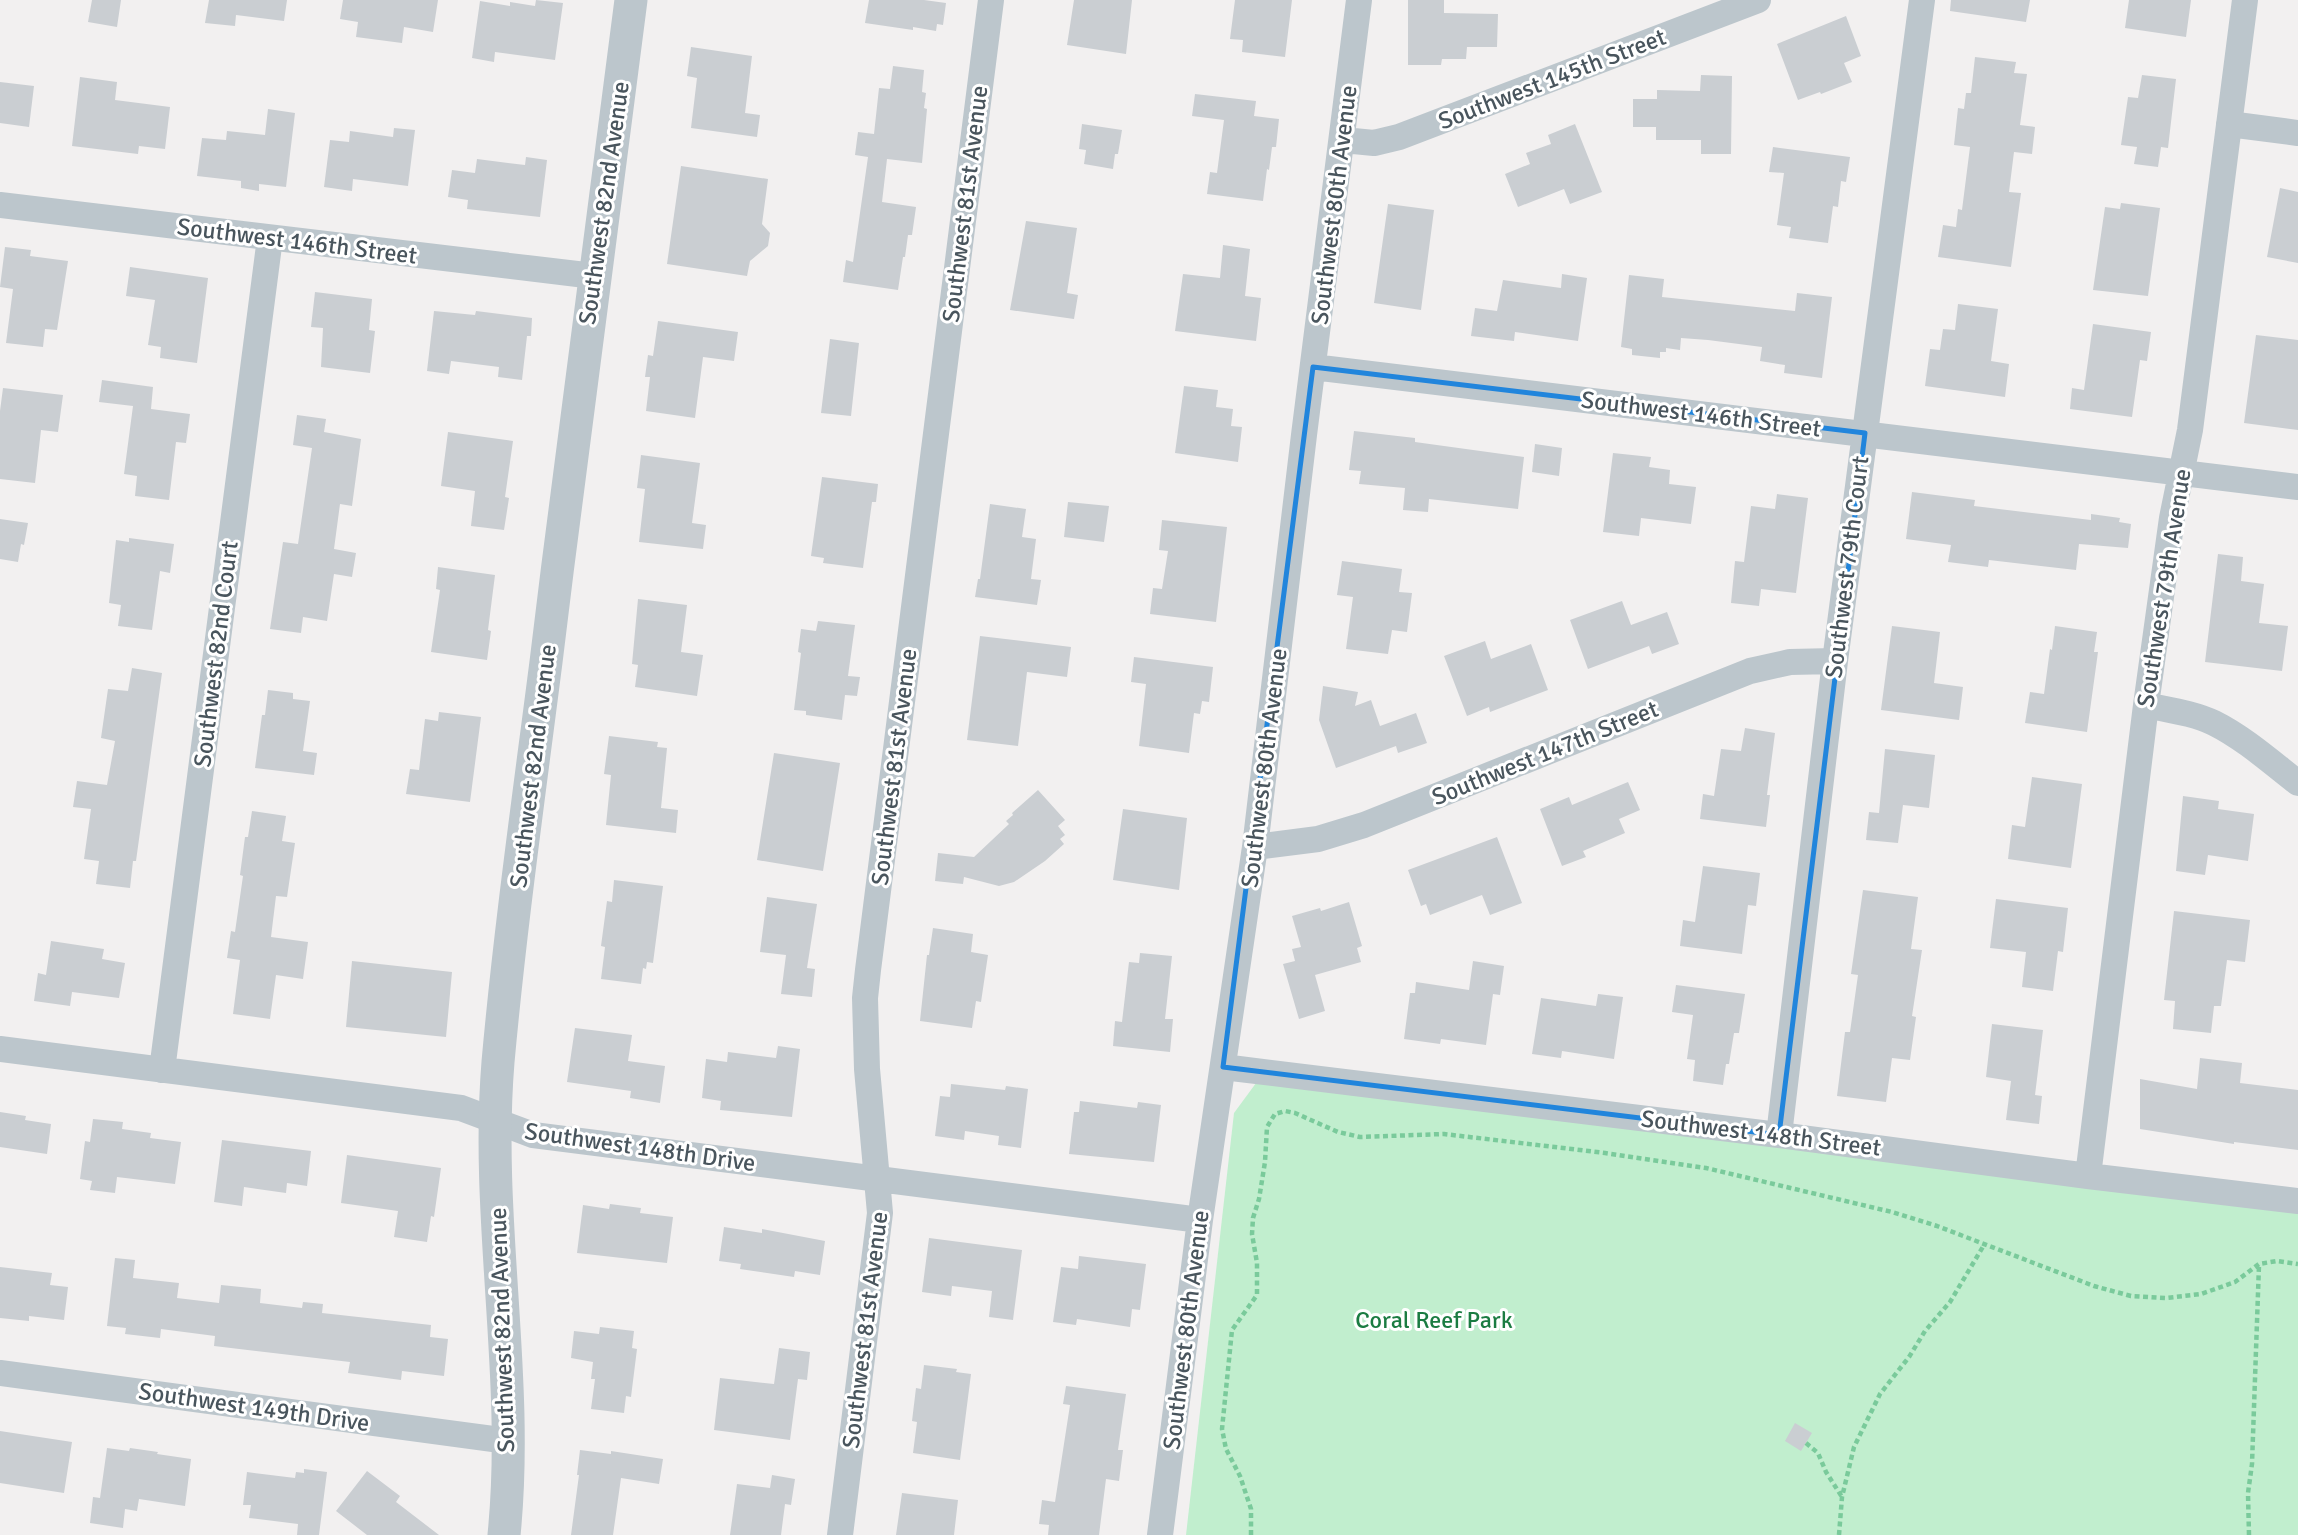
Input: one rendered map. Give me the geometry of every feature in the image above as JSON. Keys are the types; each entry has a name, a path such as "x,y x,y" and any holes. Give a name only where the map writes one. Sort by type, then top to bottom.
{"street":[{"name":"Southwest 82nd Avenue","path":"504,1535 508,1391 494,1153 498,1064 594,276 631,0"},
{"name":"Southwest 81st Avenue","path":"841,1535 880,1213 867,1069 865,998 991,0"},
{"name":"Southwest 80th Avenue","path":"1160,1535 1200,1220 1255,847 1359,0"},
{"name":"Southwest 145th Street","path":"1343,140 1374,143 1399,137 1758,0"},
{"name":"Southwest 79th Court","path":"1779,1135 1835,661 1922,0"},
{"name":"Southwest 79th Avenue","path":"2088,1176 2146,705 2172,518 2190,430 2245,0"},
{"path":"2229,124 2298,132"},
{"name":"Southwest 146th Street","path":"0,205 594,276"},
{"name":"Southwest 82nd Court","path":"162,1070 270,238"},
{"name":"Southwest 146th Street","path":"1313,367 2298,487"},
{"name":"Southwest 147th Street","path":"1255,847 1318,839 1364,825 1750,671 1790,662 1835,661"},
{"path":"2146,705 2181,712 2213,723 2237,737 2298,783"},
{"name":"Southwest 148th Drive","path":"0,1049 461,1108 533,1135 1200,1220"},
{"name":"Southwest 148th Street","path":"1223,1067 2298,1201"},
{"name":"Southwest 149th Drive","path":"0,1373 508,1440"}],"path":[{"path":"1251,1535 1251,1508 1240,1476 1226,1449 1223,1429 1232,1329 1257,1295 1257,1263 1252,1234 1265,1162 1267,1127 1275,1114 1285,1111 1338,1132 1360,1137 1444,1134 1706,1168 1892,1212 1937,1226 2094,1286 2147,1297 2182,1296 2221,1288 2235,1282 2259,1264 2277,1261 2298,1264"},
{"path":"1839,1535 1842,1497 1854,1447 1880,1394 1925,1331 1950,1302 1984,1245"},
{"path":"2249,1535 2247,1501 2252,1464 2259,1264"},
{"path":"1806,1443 1818,1453 1842,1497"}],"highlighted area":[{"path":"1313,367 1865,433 1779,1135 1223,1067"}],"green space":[{"name":"Coral Reef Park","path":"1259,1079 2298,1213 2298,1535 1186,1535 1234,1113"}],"building":[{"path":"92,0 121,0 117,27 88,22"},
{"path":"209,0 287,0 284,21 236,15 235,26 205,23"},
{"path":"343,0 438,0 433,32 404,27 402,43 356,37 358,22 340,19"},
{"path":"536,0 563,3 555,60 495,52 494,62 472,58 480,1 510,6 510,2 535,6"},
{"path":"869,0 924,0 946,3 943,25 937,24 936,31 865,23"},
{"path":"1074,0 1132,0 1126,54 1067,45"},
{"path":"1235,0 1292,0 1285,57 1242,52 1243,40 1230,39"},
{"path":"1408,0 1444,0 1444,13 1498,14 1497,47 1467,47 1466,59 1442,59 1441,65 1408,65"},
{"path":"1951,0 2030,0 2026,22 1950,11"},
{"path":"2129,0 2191,0 2186,37 2125,28"},
{"path":"1846,16 1861,56 1844,63 1852,82 1798,100 1777,44"},
{"path":"691,47 752,56 745,113 760,115 757,137 691,128 697,78 687,76"},
{"path":"1975,57 2016,62 2014,73 2027,74 2020,125 2035,127 2032,154 2014,152 2009,192 2021,193 2011,267 1938,257 1943,225 1956,227 1958,209 1962,210 1970,147 1954,145 1958,108 1964,109 1966,93 1971,93"},
{"path":"893,66 924,70 922,92 926,93 924,108 927,109 922,163 887,159 882,202 916,207 912,235 908,235 903,257 898,290 843,282 846,260 853,262 868,157 855,155 858,132 874,134 879,88 890,89"},
{"path":"1701,75 1732,76 1731,154 1701,154 1701,140 1656,140 1656,127 1633,127 1633,99 1657,99 1657,90 1700,91"},
{"path":"2142,75 2176,79 2168,148 2161,147 2158,167 2134,164 2137,147 2121,145 2128,97 2138,98"},
{"path":"80,77 117,82 115,100 170,107 165,149 139,146 138,154 72,146"},
{"path":"0,82 34,86 29,127 0,123"},
{"path":"1195,94 1256,101 1254,116 1279,119 1276,147 1272,147 1263,201 1207,194 1210,172 1217,173 1224,120 1192,116"},
{"path":"268,109 295,113 286,187 259,184 259,191 241,188 241,181 197,176 202,138 226,140 227,131 265,135"},
{"path":"1082,124 1122,130 1113,169 1084,164 1086,150 1079,149"},
{"path":"1575,124 1602,192 1570,204 1564,189 1518,207 1505,174 1530,164 1526,153 1551,144 1548,135"},
{"path":"394,128 415,130 408,186 353,179 352,191 324,187 330,140 349,142 350,131 393,137"},
{"path":"1773,147 1850,157 1846,182 1841,181 1838,207 1833,206 1828,243 1789,238 1791,227 1777,225 1784,173 1769,172"},
{"path":"526,157 547,160 540,217 467,209 468,200 448,197 452,170 475,173 477,159 525,165"},
{"path":"681,166 768,179 762,224 770,233 768,246 750,261 747,276 667,264"},
{"path":"2280,188 2298,192 2298,263 2267,257"},
{"path":"2121,203 2160,208 2148,296 2093,290 2105,207 2120,209"},
{"path":"1388,204 1434,210 1421,310 1374,303"},
{"path":"1026,221 1077,228 1067,293 1078,295 1074,319 1010,310"},
{"path":"1223,245 1250,249 1245,296 1261,298 1256,341 1175,331 1183,274 1220,278"},
{"path":"5,247 31,250 30,256 68,261 57,330 45,329 43,347 6,343 13,289 0,287"},
{"path":"130,267 208,278 197,363 160,358 161,347 148,345 155,300 126,296"},
{"path":"1562,274 1587,278 1578,341 1515,332 1514,341 1471,336 1475,308 1497,311 1503,280 1561,288"},
{"path":"1629,275 1664,279 1662,297 1795,311 1797,293 1832,297 1822,378 1784,373 1785,365 1760,361 1762,347 1708,340 1681,338 1680,350 1666,348 1666,352 1660,352 1660,358 1632,355 1632,349 1621,347"},
{"path":"315,292 372,299 369,330 375,331 370,373 321,367 323,328 311,327"},
{"path":"1958,304 1998,309 1991,361 2009,364 2005,397 1925,386 1930,349 1940,350 1943,329 1955,330"},
{"path":"434,311 475,315 476,311 532,318 522,380 498,377 499,367 451,361 449,374 427,371"},
{"path":"658,321 738,332 734,361 703,357 695,418 646,411 650,377 645,377 648,355 653,356"},
{"path":"2093,324 2151,332 2147,361 2140,360 2132,417 2070,409 2072,388 2084,390"},
{"path":"2256,335 2298,340 2298,430 2244,423"},
{"path":"830,339 859,343 851,416 821,413"},
{"path":"102,380 153,387 151,409 190,414 186,443 176,442 169,500 135,496 137,476 124,474 133,406 99,402"},
{"path":"1184,386 1218,390 1216,407 1233,409 1231,426 1242,427 1238,462 1175,453"},
{"path":"3,388 63,395 58,432 41,430 35,483 0,479 0,411"},
{"path":"297,415 326,419 324,432 361,439 352,506 340,504 334,549 356,553 352,577 334,574 327,621 303,617 301,633 270,629 283,542 298,544 312,448 293,445"},
{"path":"1354,431 1415,438 1415,442 1524,457 1518,509 1429,499 1428,512 1403,510 1405,488 1359,484 1361,471 1349,470"},
{"path":"448,432 513,441 505,497 509,498 504,530 471,526 475,491 441,486"},
{"path":"1535,444 1562,448 1559,476 1532,472"},
{"path":"1613,453 1651,457 1649,467 1670,470 1669,484 1696,487 1691,524 1641,518 1639,536 1603,532"},
{"path":"641,455 700,463 692,523 706,525 703,549 639,542 645,489 637,488"},
{"path":"822,477 878,484 876,502 872,502 863,568 823,563 824,558 811,556"},
{"path":"1912,492 1975,500 1974,506 2091,520 2091,514 2120,518 2119,522 2131,524 2128,548 2079,544 2076,570 1989,560 1988,567 1948,562 1951,545 1906,539"},
{"path":"1777,494 1808,498 1796,593 1761,589 1759,606 1731,603 1735,561 1744,562 1751,506 1775,509"},
{"path":"1068,502 1109,506 1104,542 1064,537"},
{"path":"990,504 1026,509 1022,537 1036,539 1031,579 1041,580 1037,605 975,597"},
{"path":"0,519 28,523 18,562 0,559"},
{"path":"1162,520 1227,527 1216,622 1150,614 1153,588 1162,589 1168,551 1159,550"},
{"path":"129,538 174,544 170,573 160,571 152,630 118,626 121,605 109,603 116,540 129,542"},
{"path":"2218,554 2243,557 2241,581 2264,584 2259,623 2288,626 2282,671 2205,662"},
{"path":"1342,561 1402,569 1399,592 1412,593 1407,632 1392,630 1388,654 1346,649 1353,597 1337,595"},
{"path":"438,567 495,575 487,660 431,652 440,590 436,589"},
{"path":"638,599 687,605 681,652 703,655 697,696 635,687 638,665 632,664"},
{"path":"1622,601 1631,625 1667,612 1679,644 1652,654 1649,646 1588,669 1570,620"},
{"path":"818,621 855,625 848,676 860,677 857,696 845,695 842,720 806,715 806,711 794,710 801,629 816,631"},
{"path":"1892,626 1940,632 1934,683 1963,687 1959,720 1881,710"},
{"path":"2055,626 2097,632 2094,652 2098,652 2087,732 2025,723 2030,692 2044,694"},
{"path":"980,636 1071,647 1067,677 1027,672 1018,746 967,740"},
{"path":"1485,641 1491,659 1531,644 1548,690 1490,712 1489,707 1467,716 1444,656"},
{"path":"1134,657 1213,667 1209,702 1202,701 1200,714 1194,713 1189,753 1139,746 1146,684 1131,682"},
{"path":"132,668 162,673 130,888 96,884 99,861 84,859 91,809 73,807 77,781 107,785 115,741 101,738 108,689 128,691"},
{"path":"1323,686 1358,692 1355,706 1371,700 1380,726 1416,713 1427,743 1398,753 1396,746 1336,768 1319,720"},
{"path":"268,690 293,693 293,699 310,701 303,751 317,753 314,775 255,768"},
{"path":"439,712 481,717 470,802 406,794 410,769 419,770 425,719 438,721"},
{"path":"1745,728 1775,733 1766,827 1700,819 1703,794 1714,796 1721,749 1741,751"},
{"path":"609,736 658,742 657,747 667,748 661,808 678,810 676,833 606,825 611,775 604,774"},
{"path":"1885,749 1935,755 1929,808 1903,805 1898,843 1866,840 1869,812 1879,813"},
{"path":"774,753 840,763 823,871 757,860"},
{"path":"2032,777 2082,784 2071,868 2008,859 2012,825 2025,827"},
{"path":"1628,782 1640,810 1619,819 1625,833 1583,851 1586,857 1562,866 1540,809 1569,797 1572,805"},
{"path":"1038,790 1065,820 1058,826 1065,835 1060,839 1064,844 1045,861 1014,882 999,886 964,877 963,884 935,881 938,853 974,857 1009,824 1006,821 1012,813"},
{"path":"2183,796 2219,801 2218,809 2254,814 2248,861 2208,855 2205,875 2176,871"},
{"path":"1123,809 1187,818 1179,890 1113,880"},
{"path":"252,811 286,816 282,841 295,843 287,897 276,896 271,937 308,942 303,979 276,975 270,1019 233,1014 240,960 227,958 231,931 235,932 245,837 248,837"},
{"path":"1497,837 1522,903 1490,915 1482,895 1430,915 1426,904 1421,906 1408,870"},
{"path":"1703,866 1760,873 1756,906 1748,905 1742,954 1680,946 1683,920 1695,922"},
{"path":"614,880 663,886 653,963 647,962 646,969 643,968 641,984 601,979 605,947 601,946 607,901 612,902"},
{"path":"1863,890 1918,897 1911,949 1922,950 1912,1016 1916,1017 1910,1060 1892,1058 1886,1102 1837,1096 1845,1032 1850,1032 1858,975 1851,974"},
{"path":"767,897 817,904 807,968 815,969 812,997 781,994 786,955 760,952"},
{"path":"1996,899 2068,908 2063,952 2058,951 2053,991 2022,987 2026,952 1990,948"},
{"path":"1349,902 1362,946 1357,948 1361,962 1315,975 1325,1011 1299,1019 1283,964 1295,961 1292,949 1301,947 1292,916"},
{"path":"2174,911 2250,920 2245,962 2227,960 2221,1006 2214,1006 2211,1033 2173,1029 2175,1001 2164,1000"},
{"path":"933,928 973,934 971,952 988,955 981,1002 976,1001 972,1028 920,1021 927,955"},
{"path":"51,941 104,949 102,959 125,963 119,998 72,992 70,1006 34,1001 38,973 46,975"},
{"path":"1140,953 1172,956 1165,1019 1173,1019 1170,1052 1113,1046 1115,1021 1122,1022 1129,962 1139,963"},
{"path":"352,961 452,972 446,1037 346,1027"},
{"path":"1473,961 1504,966 1500,995 1493,994 1486,1045 1441,1039 1440,1044 1404,1039 1410,993 1415,993 1416,982 1469,990"},
{"path":"1676,985 1745,994 1739,1033 1734,1033 1723,1085 1693,1081 1695,1060 1687,1059 1693,1015 1672,1012"},
{"path":"1598,994 1623,997 1614,1059 1562,1051 1561,1058 1532,1054 1541,998 1596,1006"},
{"path":"1992,1024 2043,1030 2035,1095 2042,1096 2039,1124 2006,1120 2011,1081 1986,1077"},
{"path":"575,1028 632,1035 628,1061 665,1066 660,1103 630,1098 631,1091 567,1082"},
{"path":"778,1046 800,1049 792,1117 720,1110 721,1101 702,1098 706,1059 727,1062 728,1052 776,1058"},
{"path":"2200,1058 2242,1063 2240,1083 2298,1090 2298,1150 2234,1144 2140,1129 2140,1079 2197,1089"},
{"path":"951,1084 1005,1090 1006,1086 1028,1089 1021,1148 998,1145 999,1136 965,1131 964,1140 935,1136 940,1096 950,1097"},
{"path":"1080,1101 1137,1108 1138,1102 1161,1105 1154,1162 1069,1154 1074,1112 1079,1112"},
{"path":"0,1112 51,1124 47,1154 0,1147"},
{"path":"93,1119 123,1122 122,1129 151,1133 150,1138 181,1142 175,1184 117,1177 115,1193 90,1190 92,1181 80,1179 85,1141 90,1142"},
{"path":"222,1140 311,1151 307,1186 287,1183 286,1193 244,1187 242,1206 214,1202"},
{"path":"347,1155 441,1168 434,1217 431,1216 427,1242 394,1237 398,1211 341,1203"},
{"path":"610,1204 641,1208 640,1213 673,1217 667,1263 577,1253 583,1205 609,1209"},
{"path":"724,1227 762,1233 762,1229 825,1241 820,1275 795,1271 794,1277 740,1269 741,1264 719,1261"},
{"path":"929,1238 1022,1250 1013,1320 989,1317 992,1291 952,1286 951,1296 922,1292"},
{"path":"1079,1256 1146,1264 1140,1310 1132,1309 1130,1327 1077,1319 1076,1325 1053,1322 1061,1267 1078,1269"},
{"path":"115,1258 135,1260 133,1278 179,1283 177,1298 219,1303 221,1285 261,1289 260,1303 302,1308 303,1302 323,1304 322,1313 431,1325 430,1337 448,1339 444,1376 402,1371 401,1380 348,1373 350,1362 214,1346 215,1336 161,1329 160,1338 125,1334 126,1328 107,1326"},
{"path":"0,1267 52,1273 50,1285 68,1287 64,1320 29,1316 29,1321 0,1318"},
{"path":"600,1327 634,1331 632,1348 637,1349 631,1397 626,1396 624,1413 591,1409 595,1379 591,1379 593,1362 571,1358 574,1331 599,1334"},
{"path":"779,1348 810,1352 807,1380 798,1379 790,1440 714,1430 720,1378 774,1384"},
{"path":"924,1365 957,1369 956,1372 971,1374 960,1460 913,1453 917,1422 912,1421 916,1388 921,1389"},
{"path":"1066,1386 1126,1394 1118,1450 1123,1450 1119,1481 1106,1479 1099,1535 1048,1535 1049,1525 1039,1524 1042,1500 1055,1502 1070,1405 1063,1404"},
{"path":"1795,1423 1812,1433 1801,1451 1785,1441"},
{"path":"0,1431 72,1442 64,1493 0,1483"},
{"path":"107,1448 129,1451 130,1448 191,1459 185,1506 139,1499 137,1511 125,1509 123,1528 90,1523 93,1497 100,1498"},
{"path":"580,1450 611,1454 611,1451 663,1459 659,1484 621,1478 613,1535 571,1535"},
{"path":"304,1469 327,1472 319,1535 297,1535 298,1524 249,1518 251,1505 243,1505 247,1472 295,1478 296,1472 304,1473"},
{"path":"367,1471 400,1496 396,1502 439,1535 367,1535 336,1511"},
{"path":"772,1475 795,1479 791,1505 785,1504 781,1535 730,1535 737,1484 770,1488"},
{"path":"902,1493 958,1500 954,1535 896,1535"}]}
